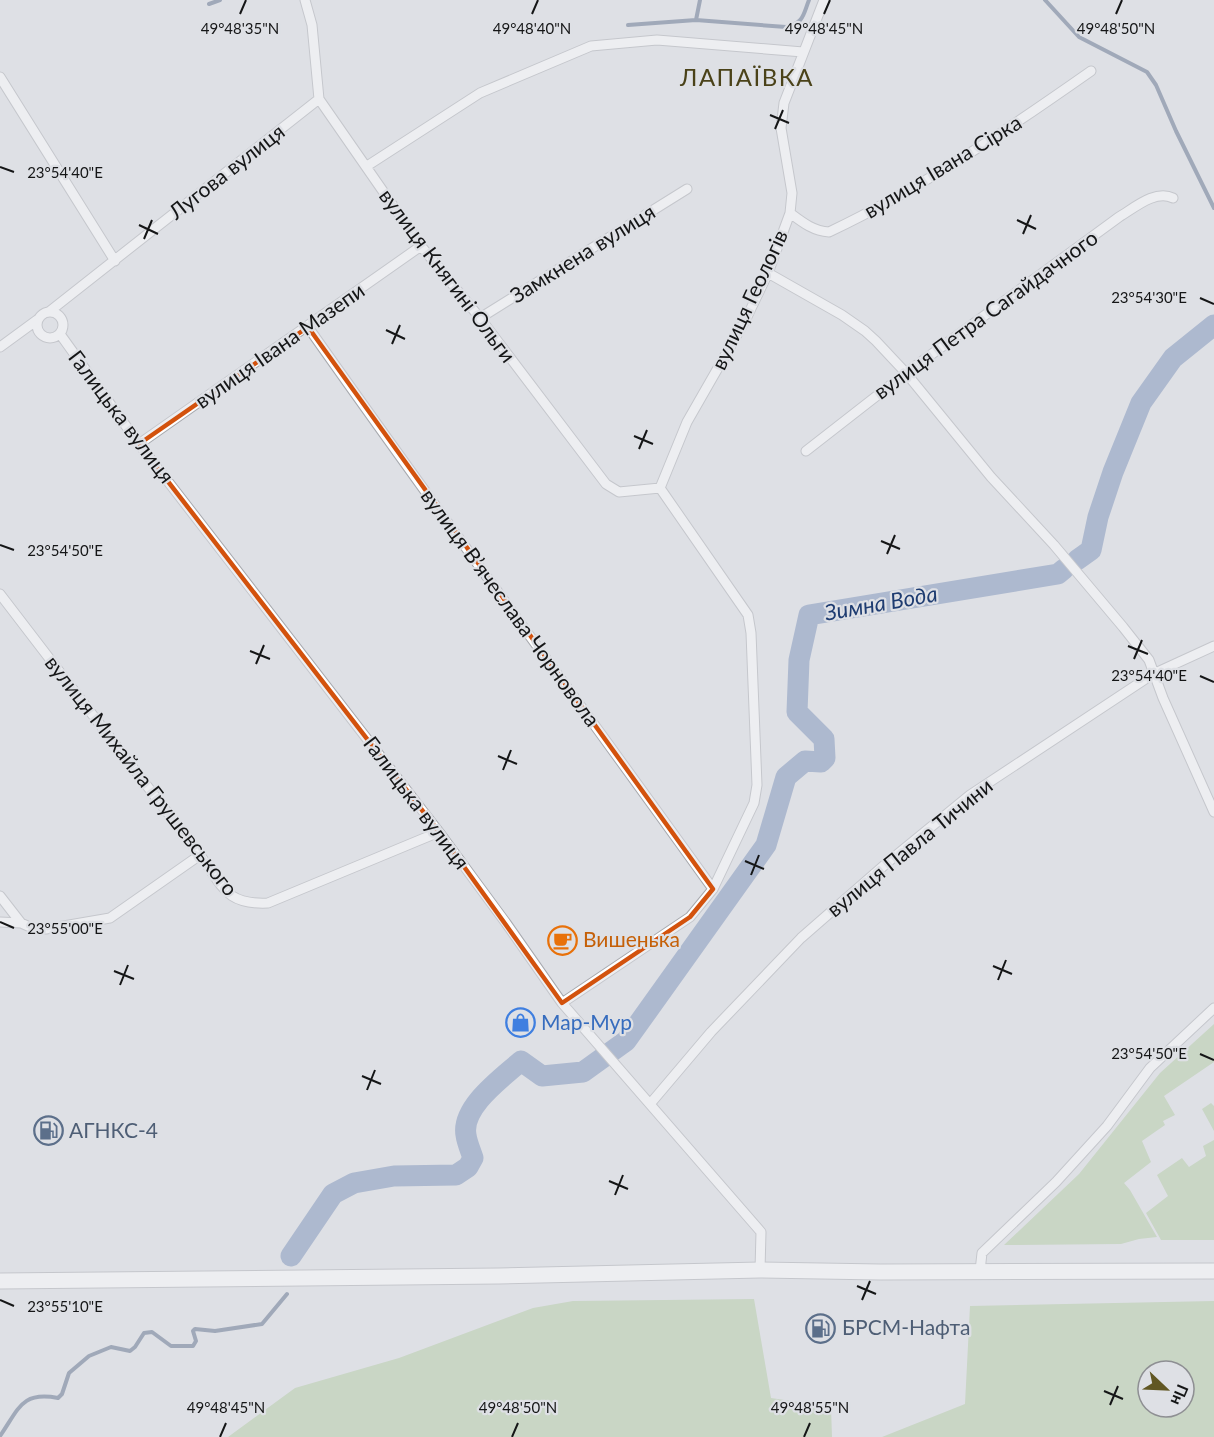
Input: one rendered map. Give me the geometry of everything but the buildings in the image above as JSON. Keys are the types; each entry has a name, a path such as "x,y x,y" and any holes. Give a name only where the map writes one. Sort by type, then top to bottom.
{"highway":[{"path":"0,1281 499,1276 760,1270 1214,1271"}],"street":[{"name":"вулиця Княгині Ольги","path":"305,0 312,25 319,99 421,246 480,318 606,484 619,492 660,488"},
{"name":"вулиця Геологів","path":"660,488 687,422 720,367 768,273 790,213 792,193 781,128 784,104 824,0"},
{"path":"367,166 480,93 591,46 657,40 803,52"},
{"name":"вулиця Івана Сірка","path":"790,213 809,226 829,232 882,206 936,174 1016,123 1091,71"},
{"path":"0,76 115,261"},
{"name":"Лугова вулиця","path":"50,311 319,99"},
{"name":"Замкнена вулиця","path":"480,318 687,189"},
{"name":"вулиця Петра Сагайдачного","path":"806,451 906,373 1119,218 1150,199 1161,195 1173,198"},
{"name":"вулиця Івана Мазепи","path":"139,444 421,246"},
{"path":"768,273 842,315 865,331 906,373 991,477 1047,536 1149,660 1214,813"},
{"path":"50,311 56,313 63,320 64,325 60,334 51,339 41,335 36,326 37,320 40,315 50,311"},
{"path":"0,346 37,320"},
{"name":"вулиця Вʼячеслава Чорновола","path":"308,327 405,465 713,889"},
{"name":"Галицька вулиця","path":"60,334 139,444 439,832 562,1003 761,1232 760,1270"},
{"path":"562,1003 690,917 713,889 754,803 757,785 751,633 748,615 660,488"},
{"name":"вулиця Михайла Грушевського","path":"0,594 229,895 241,902 268,903 439,832"},
{"name":"вулиця Павла Тичини","path":"650,1104 711,1032 801,938 970,795 1153,674 1214,646"},
{"path":"0,922 21,923 32,928 46,929 110,918 200,855"},
{"path":"0,896 21,923"},
{"path":"980,1271 982,1253 1056,1182 1107,1126 1150,1068 1214,1008"}],"highlighted area":[{"path":"308,327 713,889 690,917 562,1003 439,832 139,444"}],"green space":[{"path":"1214,1024 1214,1062 1164,1096 1175,1115 1163,1121 1165,1125 1142,1141 1151,1162 1124,1183 1157,1237 1121,1244 1004,1245 1079,1174 1160,1073"},
{"path":"1211,1103 1214,1106 1214,1131 1202,1109"},
{"path":"1214,1140 1214,1240 1161,1240 1146,1213 1168,1196 1157,1175 1182,1158 1189,1167 1206,1156 1203,1146"},
{"path":"754,1299 771,1398 831,1407 832,1437 228,1437 295,1388 399,1358 533,1308 573,1301"},
{"path":"1214,1301 1214,1437 882,1437 965,1404 970,1306"}],"waterway":[{"path":"209,4 220,0"},
{"path":"696,20 700,0"},
{"path":"628,25 696,20 786,27 800,21 809,0"},
{"path":"1045,0 1079,37 1147,72 1156,85 1214,208"},
{"name":"Зимна Вода","path":"1077,560 1091,550 1098,517 1113,472 1141,403 1173,358 1214,325"},
{"name":"Зимна Вода","path":"291,1256 333,1194 354,1183 394,1176 456,1175 468,1167 473,1158 466,1135 466,1124 470,1114 485,1094 521,1061 542,1076 583,1072 626,1041 766,845 786,777 805,761 821,762 825,758 824,739 797,712 799,660 809,615 1058,574 1064,569"},
{"path":"0,1436 17,1410 28,1400 36,1397 58,1398 62,1394 69,1373 89,1356 111,1347 130,1351 144,1333 152,1332 171,1346 193,1346 196,1341 193,1331 195,1329 215,1331 262,1324 287,1294"}],"place":[{"name":"Вишенька","path":"562,940"},
{"name":"Мар-Мур","path":"520,1023"},
{"name":"АГНКС-4","path":"48,1131"},
{"name":"БРСМ-Нафта","path":"821,1328"}],"district":[{"name":"ЛАПАЇВКА","path":"747,78"}]}
